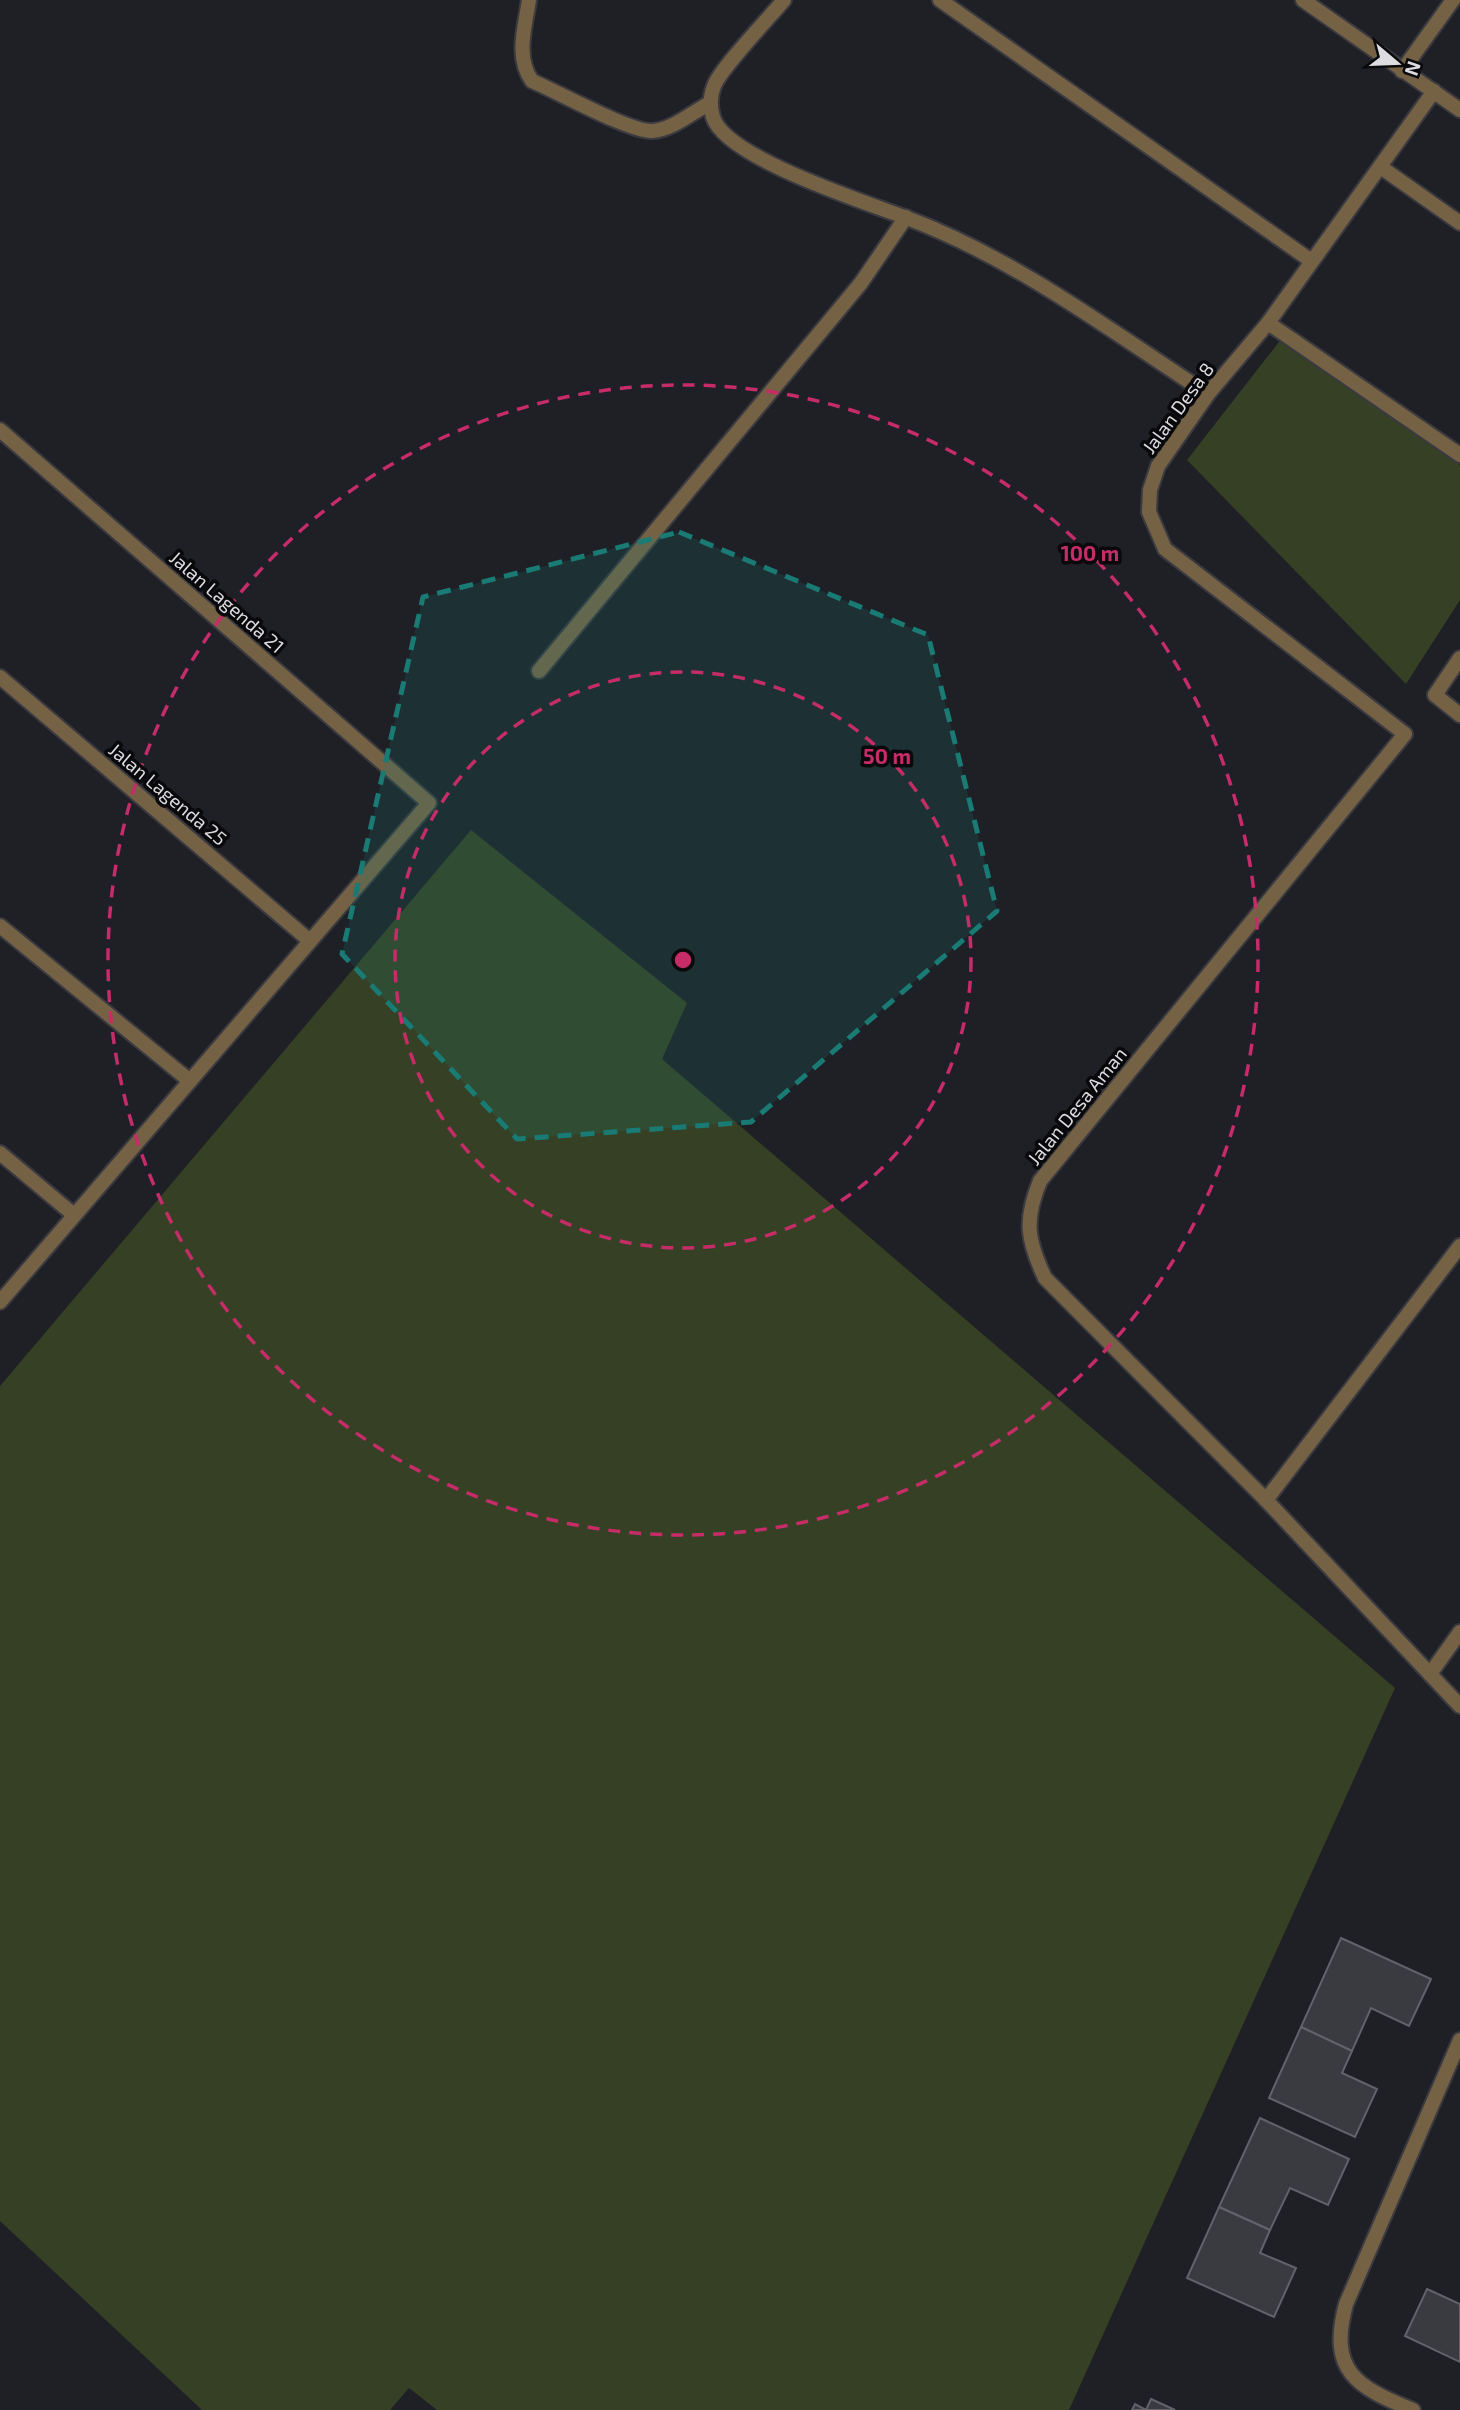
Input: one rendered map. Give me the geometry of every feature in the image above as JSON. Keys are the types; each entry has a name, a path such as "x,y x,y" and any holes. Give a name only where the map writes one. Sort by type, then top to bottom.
{"street":[{"path":"529,0 523,42 523,68 532,81 632,126 651,131 667,126 710,103"},
{"path":"784,0 714,85 710,103 714,120 740,147 833,192 905,217 998,258 1208,394"},
{"path":"940,0 1310,260"},
{"path":"1303,0 1460,110"},
{"path":"1402,71 1453,0"},
{"name":"Jalan Desa 8","path":"1405,734 1165,549 1149,512 1150,490 1158,466 1208,394 1268,323 1310,260 1382,168 1434,91"},
{"path":"1382,168 1460,223"},
{"path":"539,671 861,283 905,217"},
{"path":"1268,323 1460,455"},
{"name":"Jalan Lagenda 21","path":"0,430 429,803 310,941"},
{"path":"1460,658 1435,695 1460,715"},
{"name":"Jalan Lagenda 25","path":"0,677 310,941"},
{"name":"Jalan Desa Aman","path":"1405,734 1040,1181 1029,1208 1032,1253 1045,1278 1266,1500 1460,1706"},
{"path":"0,926 190,1081"},
{"path":"0,1302 310,941"},
{"path":"0,1153 74,1215"},
{"path":"1266,1500 1460,1246"},
{"path":"1430,1674 1460,1632"},
{"path":"1413,2410 1387,2405 1349,2374 1340,2351 1341,2324 1346,2304 1460,2040"}],"highlighted area":[{"path":"679,532 928,635 997,911 751,1122 517,1139 342,954 423,597"}],"green space":[{"path":"1282,338 1460,465 1460,600 1406,684 1187,460"},
{"path":"471,830 687,1003 662,1059 1395,1688 1069,2410 437,2410 409,2388 390,2410 202,2410 0,2221 0,1386"}],"building":[{"path":"1341,1938 1431,1979 1409,2026 1371,2008 1352,2051 1301,2027"},
{"path":"1301,2027 1352,2051 1342,2073 1377,2089 1355,2137 1269,2098"},
{"path":"1260,2118 1349,2159 1328,2205 1290,2188 1270,2230 1219,2207"},
{"path":"1219,2207 1270,2230 1260,2253 1296,2268 1274,2317 1187,2278"},
{"path":"1427,2289 1460,2304 1460,2362 1405,2336"},
{"path":"1151,2399 1175,2410 1146,2410"},
{"path":"1135,2404 1146,2410 1132,2410"}]}
